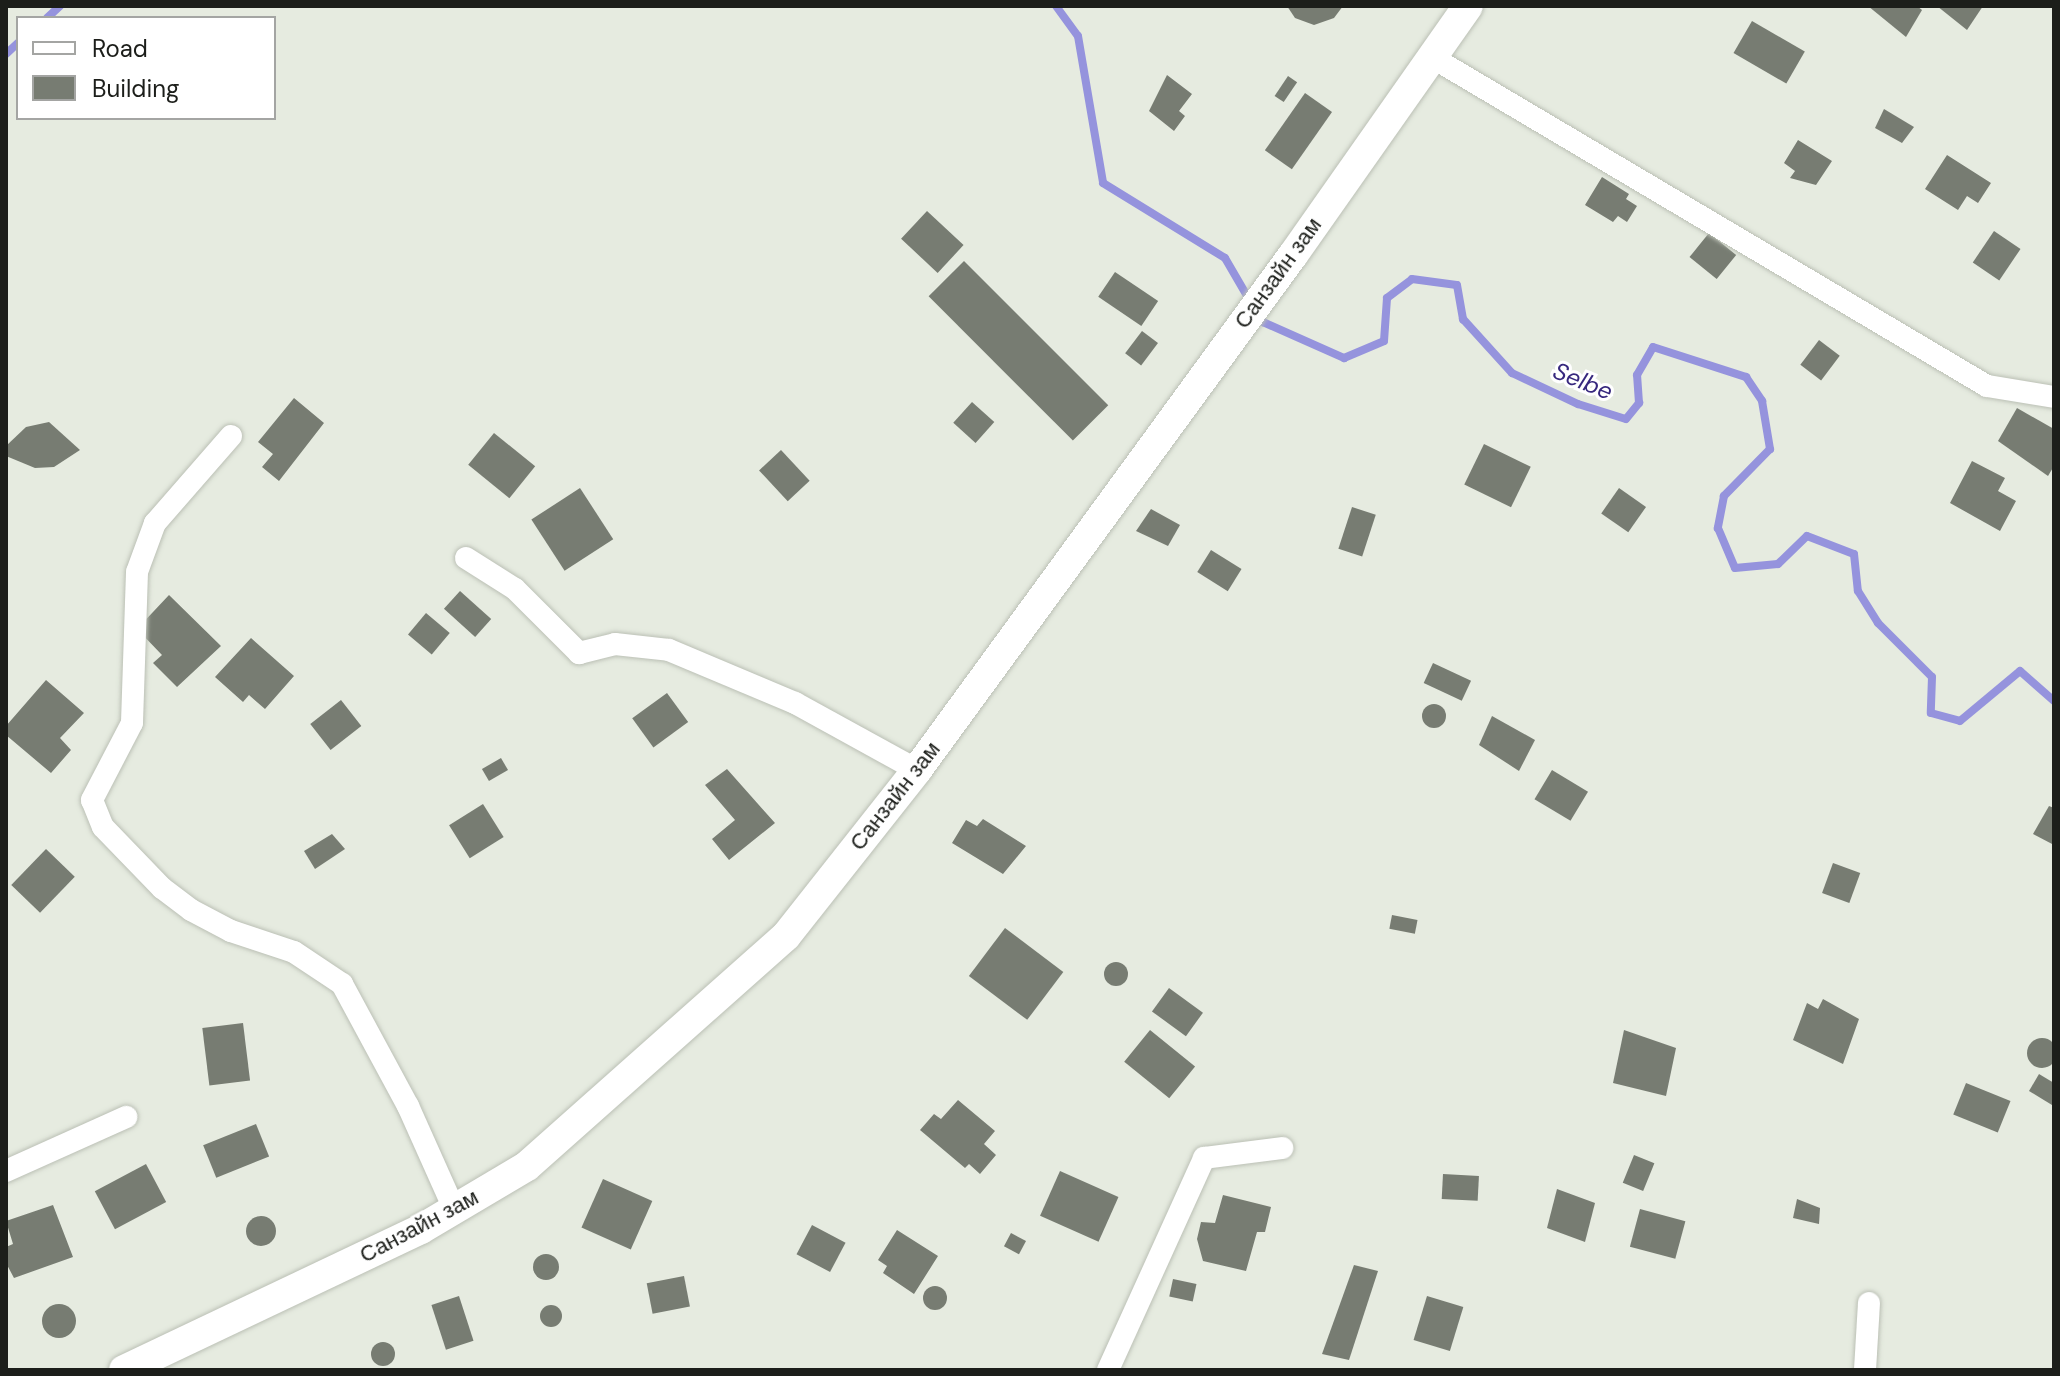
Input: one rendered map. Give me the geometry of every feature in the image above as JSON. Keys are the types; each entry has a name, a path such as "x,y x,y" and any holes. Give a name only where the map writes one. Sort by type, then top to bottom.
{"main road":[{"name":"Санзайн зам","path":"124,1370 454,1209 527,1166 786,936 917,770 1293,255 1468,6"}],"street":[{"path":"1430,56 1987,386 2054,397"},
{"path":"231,436 155,523 137,572 132,723 92,800 103,827 162,888 191,910 231,931 294,952 342,984 408,1106 454,1209"},
{"path":"466,558 515,589 579,653 615,644 669,650 795,703 917,770"},
{"path":"6,1171 126,1117"},
{"path":"1108,1370 1204,1158 1282,1148"},
{"path":"1865,1370 1869,1303"}],"building":[{"path":"1287,6 1343,6 1334,18 1314,25 1295,18"},
{"path":"1868,6 1917,6 1922,10 1906,37"},
{"path":"1937,6 1983,6 1967,30"},
{"path":"1752,21 1805,52 1786,84 1734,53"},
{"path":"1167,75 1192,94 1179,111 1185,116 1174,131 1149,111"},
{"path":"1288,76 1297,82 1284,102 1275,96"},
{"path":"1305,93 1332,112 1292,169 1265,150"},
{"path":"1884,109 1914,127 1902,143 1875,128"},
{"path":"1798,140 1832,161 1816,185 1790,178 1795,171 1784,163"},
{"path":"1947,155 1991,183 1978,203 1967,196 1958,210 1925,189"},
{"path":"1602,177 1629,194 1626,199 1637,206 1627,222 1618,216 1613,222 1585,205"},
{"path":"927,211 964,245 938,273 901,239"},
{"path":"1994,231 2021,249 1999,280 1973,263"},
{"path":"1709,233 1736,255 1717,279 1689,257"},
{"path":"964,261 1108,405 1073,441 929,296"},
{"path":"1115,272 1158,301 1141,326 1098,297"},
{"path":"1142,331 1158,343 1141,365 1125,353"},
{"path":"1819,340 1840,356 1821,380 1800,365"},
{"path":"294,398 324,423 279,481 262,467 273,454 258,442"},
{"path":"972,402 994,422 976,443 953,423"},
{"path":"2017,408 2054,429 2054,466 2048,476 1998,441"},
{"path":"49,422 80,450 54,467 35,468 6,456 6,446 26,427"},
{"path":"494,433 535,466 509,498 468,465"},
{"path":"1484,444 1531,467 1511,507 1464,484"},
{"path":"781,450 810,481 788,501 759,470"},
{"path":"1972,461 2005,478 1998,491 2016,501 2000,531 1950,503"},
{"path":"580,488 613,539 565,571 531,520"},
{"path":"1619,488 1646,507 1628,532 1601,513"},
{"path":"1352,507 1376,515 1362,557 1338,549"},
{"path":"1151,509 1180,525 1168,546 1136,531"},
{"path":"1211,550 1242,569 1228,591 1197,572"},
{"path":"460,591 491,619 475,637 444,609"},
{"path":"169,595 221,646 177,687 153,663 162,655 137,629"},
{"path":"426,613 450,633 432,654 408,634"},
{"path":"251,638 294,676 265,709 249,695 243,702 215,677"},
{"path":"1433,663 1471,681 1462,701 1424,683"},
{"path":"46,680 84,713 60,738 71,750 51,773 6,735 6,726"},
{"path":"667,693 688,722 653,747 632,718"},
{"path":"341,700 361,726 331,750 310,724"},
{"path":"1434,704 1445,711 1446,716 1439,727 1434,728 1423,721 1422,716 1429,705"},
{"path":"1492,716 1535,740 1519,771 1479,745"},
{"path":"501,758 508,770 489,781 482,769"},
{"path":"727,769 775,823 729,860 712,839 735,820 705,785"},
{"path":"1552,770 1588,792 1570,821 1534,799"},
{"path":"483,804 504,837 470,858 449,825"},
{"path":"2049,806 2054,808 2054,845 2033,834"},
{"path":"983,819 1026,846 1003,874 952,843 966,820 977,826"},
{"path":"332,834 345,849 315,869 304,851"},
{"path":"46,849 75,877 40,913 11,885"},
{"path":"1833,863 1860,873 1849,903 1822,893"},
{"path":"1392,915 1418,920 1415,934 1389,929"},
{"path":"1005,928 1063,972 1027,1020 969,976"},
{"path":"1111,962 1121,962 1128,969 1128,979 1121,986 1111,986 1104,979 1104,969"},
{"path":"1169,988 1203,1013 1186,1036 1152,1011"},
{"path":"1823,999 1859,1019 1843,1064 1793,1040 1807,1003 1818,1009"},
{"path":"243,1023 250,1081 209,1086 202,1028"},
{"path":"1150,1030 1195,1067 1169,1098 1124,1062"},
{"path":"1624,1030 1676,1048 1666,1096 1613,1083"},
{"path":"2042,1038 2052,1043 2057,1053 2052,1063 2042,1068 2032,1063 2027,1053 2032,1043"},
{"path":"2039,1074 2054,1083 2052,1105 2029,1091"},
{"path":"1966,1083 2011,1101 1998,1133 1953,1115"},
{"path":"958,1100 995,1131 984,1144 996,1155 980,1174 969,1164 965,1168 920,1130 934,1114 941,1119"},
{"path":"256,1124 269,1156 216,1178 203,1145"},
{"path":"1634,1155 1654,1163 1643,1191 1623,1183"},
{"path":"146,1164 166,1202 115,1229 95,1191"},
{"path":"1060,1171 1118,1197 1099,1242 1040,1216"},
{"path":"1443,1174 1479,1176 1478,1201 1442,1199"},
{"path":"603,1179 652,1201 631,1249 581,1227"},
{"path":"1557,1189 1595,1203 1585,1242 1547,1228"},
{"path":"1223,1195 1271,1207 1265,1232 1257,1232 1246,1271 1203,1261 1197,1239 1201,1222 1215,1223"},
{"path":"1797,1199 1820,1208 1819,1224 1793,1218"},
{"path":"53,1205 73,1257 14,1278 6,1263 6,1247 13,1244 6,1221"},
{"path":"1640,1209 1685,1221 1675,1259 1630,1247"},
{"path":"261,1216 267,1217 275,1225 275,1237 267,1245 261,1246 255,1245 247,1237 246,1231 247,1225 255,1217"},
{"path":"812,1225 846,1243 830,1272 797,1254"},
{"path":"897,1230 938,1256 914,1294 883,1273 887,1266 878,1260"},
{"path":"1011,1233 1026,1241 1019,1254 1004,1246"},
{"path":"546,1254 555,1258 559,1267 555,1276 546,1280 537,1276 533,1267 537,1258"},
{"path":"1354,1265 1378,1271 1349,1360 1322,1354"},
{"path":"684,1276 690,1306 653,1314 647,1283"},
{"path":"1173,1279 1196,1284 1193,1302 1169,1297"},
{"path":"935,1286 944,1289 947,1298 944,1307 935,1310 926,1307 923,1298 926,1289"},
{"path":"459,1296 474,1341 446,1350 431,1305"},
{"path":"1427,1296 1463,1307 1450,1351 1414,1340"},
{"path":"59,1304 71,1309 76,1321 71,1333 59,1338 47,1333 42,1321 47,1309"},
{"path":"547,1305 555,1305 562,1316 555,1327 547,1327 540,1320 540,1312"},
{"path":"383,1342 391,1346 395,1354 391,1362 383,1366 375,1362 371,1354 375,1346"}],"waterway":[{"path":"49,16 60,6"},
{"name":"Selbe","path":"1056,6 1078,36 1103,183 1225,258 1250,301"},
{"path":"6,54 16,45"},
{"name":"Selbe","path":"1257,312 1263,322 1344,358 1384,341 1387,298 1412,279 1457,285 1463,319 1512,373 1578,404 1626,419 1639,403 1637,375 1653,347 1746,377 1762,401 1770,449 1724,496 1718,528 1735,568 1778,564 1807,536 1854,554 1858,591 1878,623 1932,677 1931,713 1960,721 2020,671 2054,701"}]}
